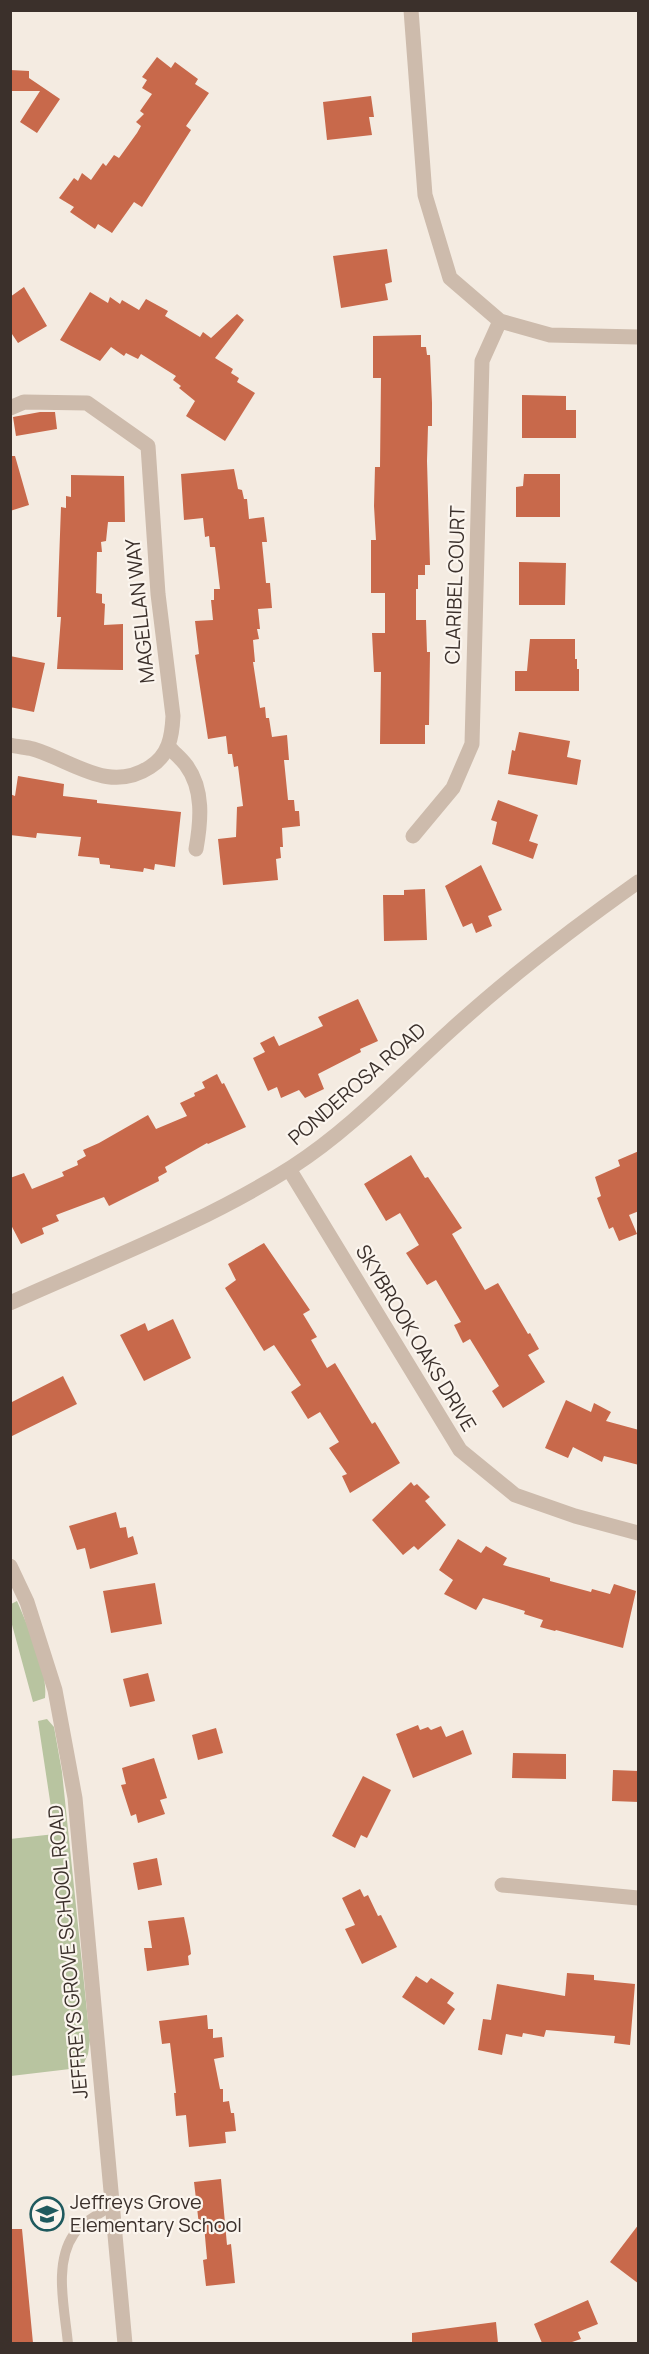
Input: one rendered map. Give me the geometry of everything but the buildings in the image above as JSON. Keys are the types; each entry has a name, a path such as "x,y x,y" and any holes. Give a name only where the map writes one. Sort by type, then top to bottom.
{"street":[{"path":"411,10 425,195 450,278 500,321 550,335 639,337"},
{"name":"CLARIBEL COURT","path":"413,836 453,788 472,744 482,361 500,321"},
{"name":"MAGELLAN WAY","path":"10,408 24,402 87,403 148,446 158,594 172,716 169,747"},
{"path":"10,746 32,748 108,778 128,778 146,770 159,762 169,747 186,765 194,780 201,814 196,849"},
{"name":"PONDEROSA ROAD","path":"10,1303 216,1211 289,1169 351,1122 452,1029 569,931 639,882"},
{"name":"SKYBROOK OAKS DRIVE","path":"289,1169 460,1450 515,1495 575,1516 639,1533"},
{"name":"JEFFREYS GROVE SCHOOL ROAD","path":"10,1566 27,1602 55,1690 75,1798 125,2343"},
{"path":"502,1885 639,1898"}],"lane":[{"path":"68,2343 62,2279 65,2256 74,2233 111,2206"}],"green space":[{"path":"17,1601 37,1648 44,1673 45,1698 33,1702 11,1621 11,1604"},
{"path":"47,1719 54,1727 62,1772 90,2040 88,2054 73,2087 70,2069 11,2076 10,1839 55,1834 38,1721"}],"place":[{"name":"Jeffreys Grove Elementary School","path":"47,2214"}]}
